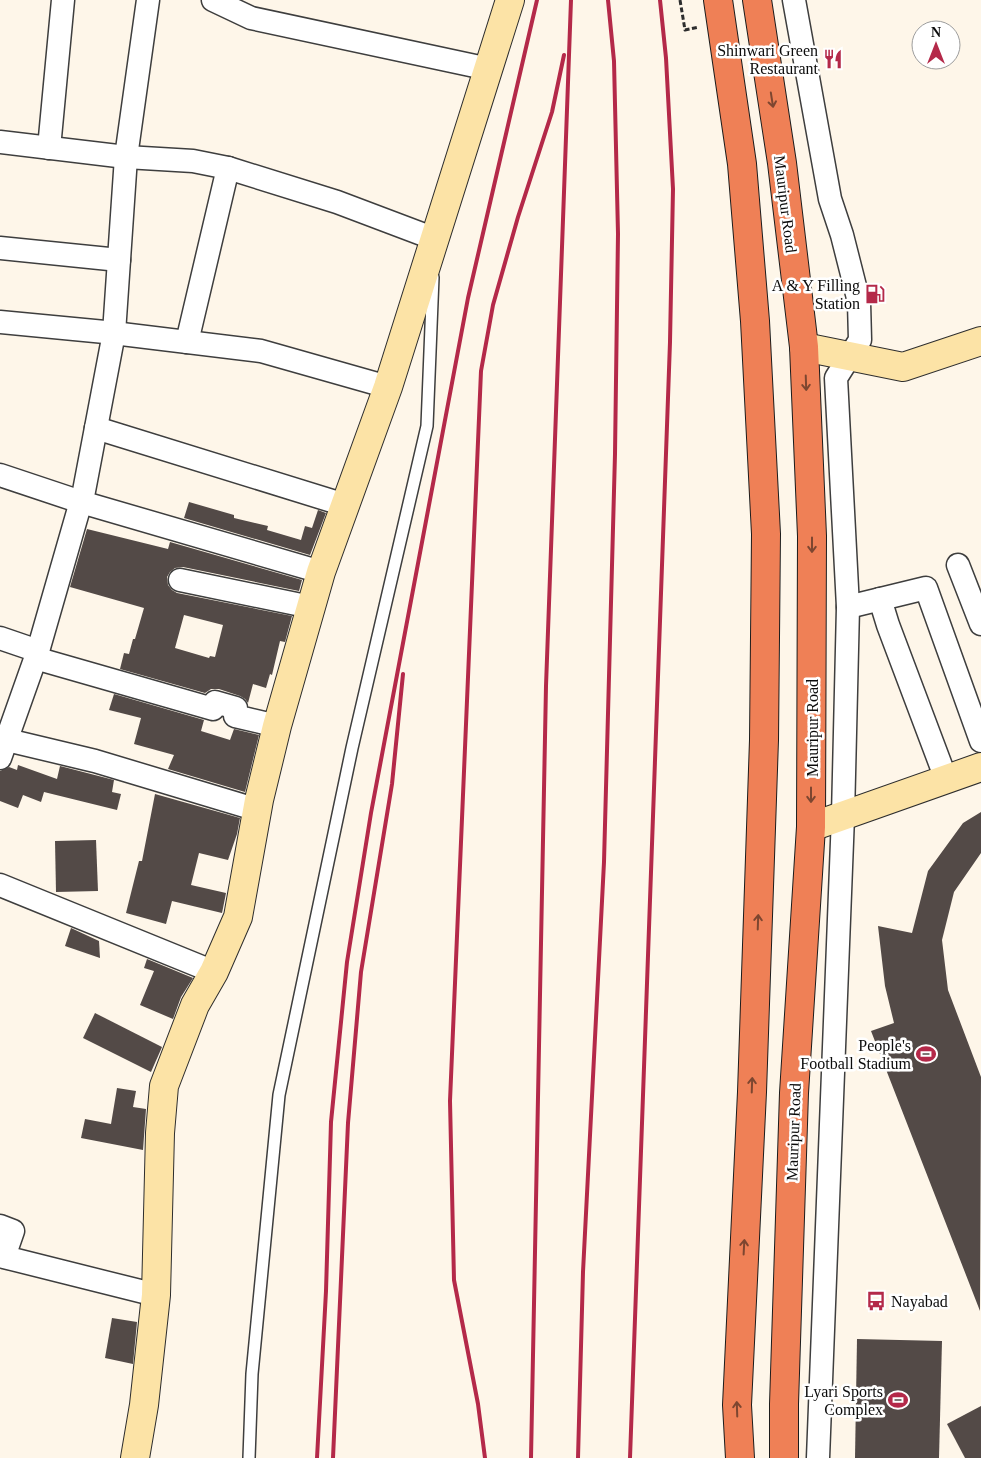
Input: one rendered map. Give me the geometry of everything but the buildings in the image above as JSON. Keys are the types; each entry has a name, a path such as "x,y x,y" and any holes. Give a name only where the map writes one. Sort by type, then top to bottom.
{"highway":[{"path":"718,0 743,174 755,321 766,534 764,740 752,1082 737,1405 740,1458"},
{"name":"Mauripur Road","path":"757,0 782,163 804,347 812,536 811,827 794,1093 784,1395 784,1458"}],"street":[{"path":"49,148 63,0"},
{"path":"148,0 126,157 114,333 96,428 81,502 36,655 3,749 95,761 258,810"},
{"path":"213,0 251,18 489,69"},
{"path":"135,1458 144,1405 156,1295 160,1133 164,1086 195,1006 214,972 238,917 258,810 277,726 321,572 388,386 510,0"},
{"path":"794,0 830,199 842,235 859,302 860,340 836,378 848,607 843,816 818,1458"},
{"path":"0,142 126,157 193,161 228,168 337,202 435,239"},
{"path":"187,342 228,168"},
{"path":"0,248 119,260"},
{"path":"0,322 114,333 261,351 388,386"},
{"path":"804,347 903,366 981,341"},
{"path":"96,428 345,505"},
{"path":"0,475 81,502 321,572"},
{"path":"958,565 981,624"},
{"path":"180,580 311,607"},
{"path":"848,607 926,588 981,741"},
{"path":"880,599 946,779"},
{"path":"0,638 36,655 213,709 215,702 236,708 234,716 277,726"},
{"path":"811,827 981,767"},
{"path":"0,885 214,972"},
{"path":"0,1226 13,1231 2,1260 156,1295"}],"lane":[{"path":"249,1458 252,1374 279,1095 350,758 426,426 435,239"}],"path":[{"path":"680,0 685,30"}],"railway":[{"path":"317,1458 326,1291 331,1122 347,962 371,813 468,298 537,0"},
{"path":"531,1458 546,686 571,0"},
{"path":"578,1458 583,1272 604,862 615,454 618,234 614,61 608,0"},
{"path":"630,1458 670,342 673,189 666,58 660,0"},
{"path":"485,1458 478,1404 454,1280 450,1101 481,371 493,305 518,217 552,112 564,55"},
{"path":"333,1458 348,1123 361,972 392,784 403,674"}],"place":[{"name":"Shinwari Green Restaurant","path":"833,59"},
{"name":"A & Y Filling Station","path":"875,294"},
{"name":"People's Football Stadium","path":"926,1054"},
{"name":"Nayabad","path":"876,1301"},
{"name":"Lyari Sports Complex","path":"898,1400"}]}
